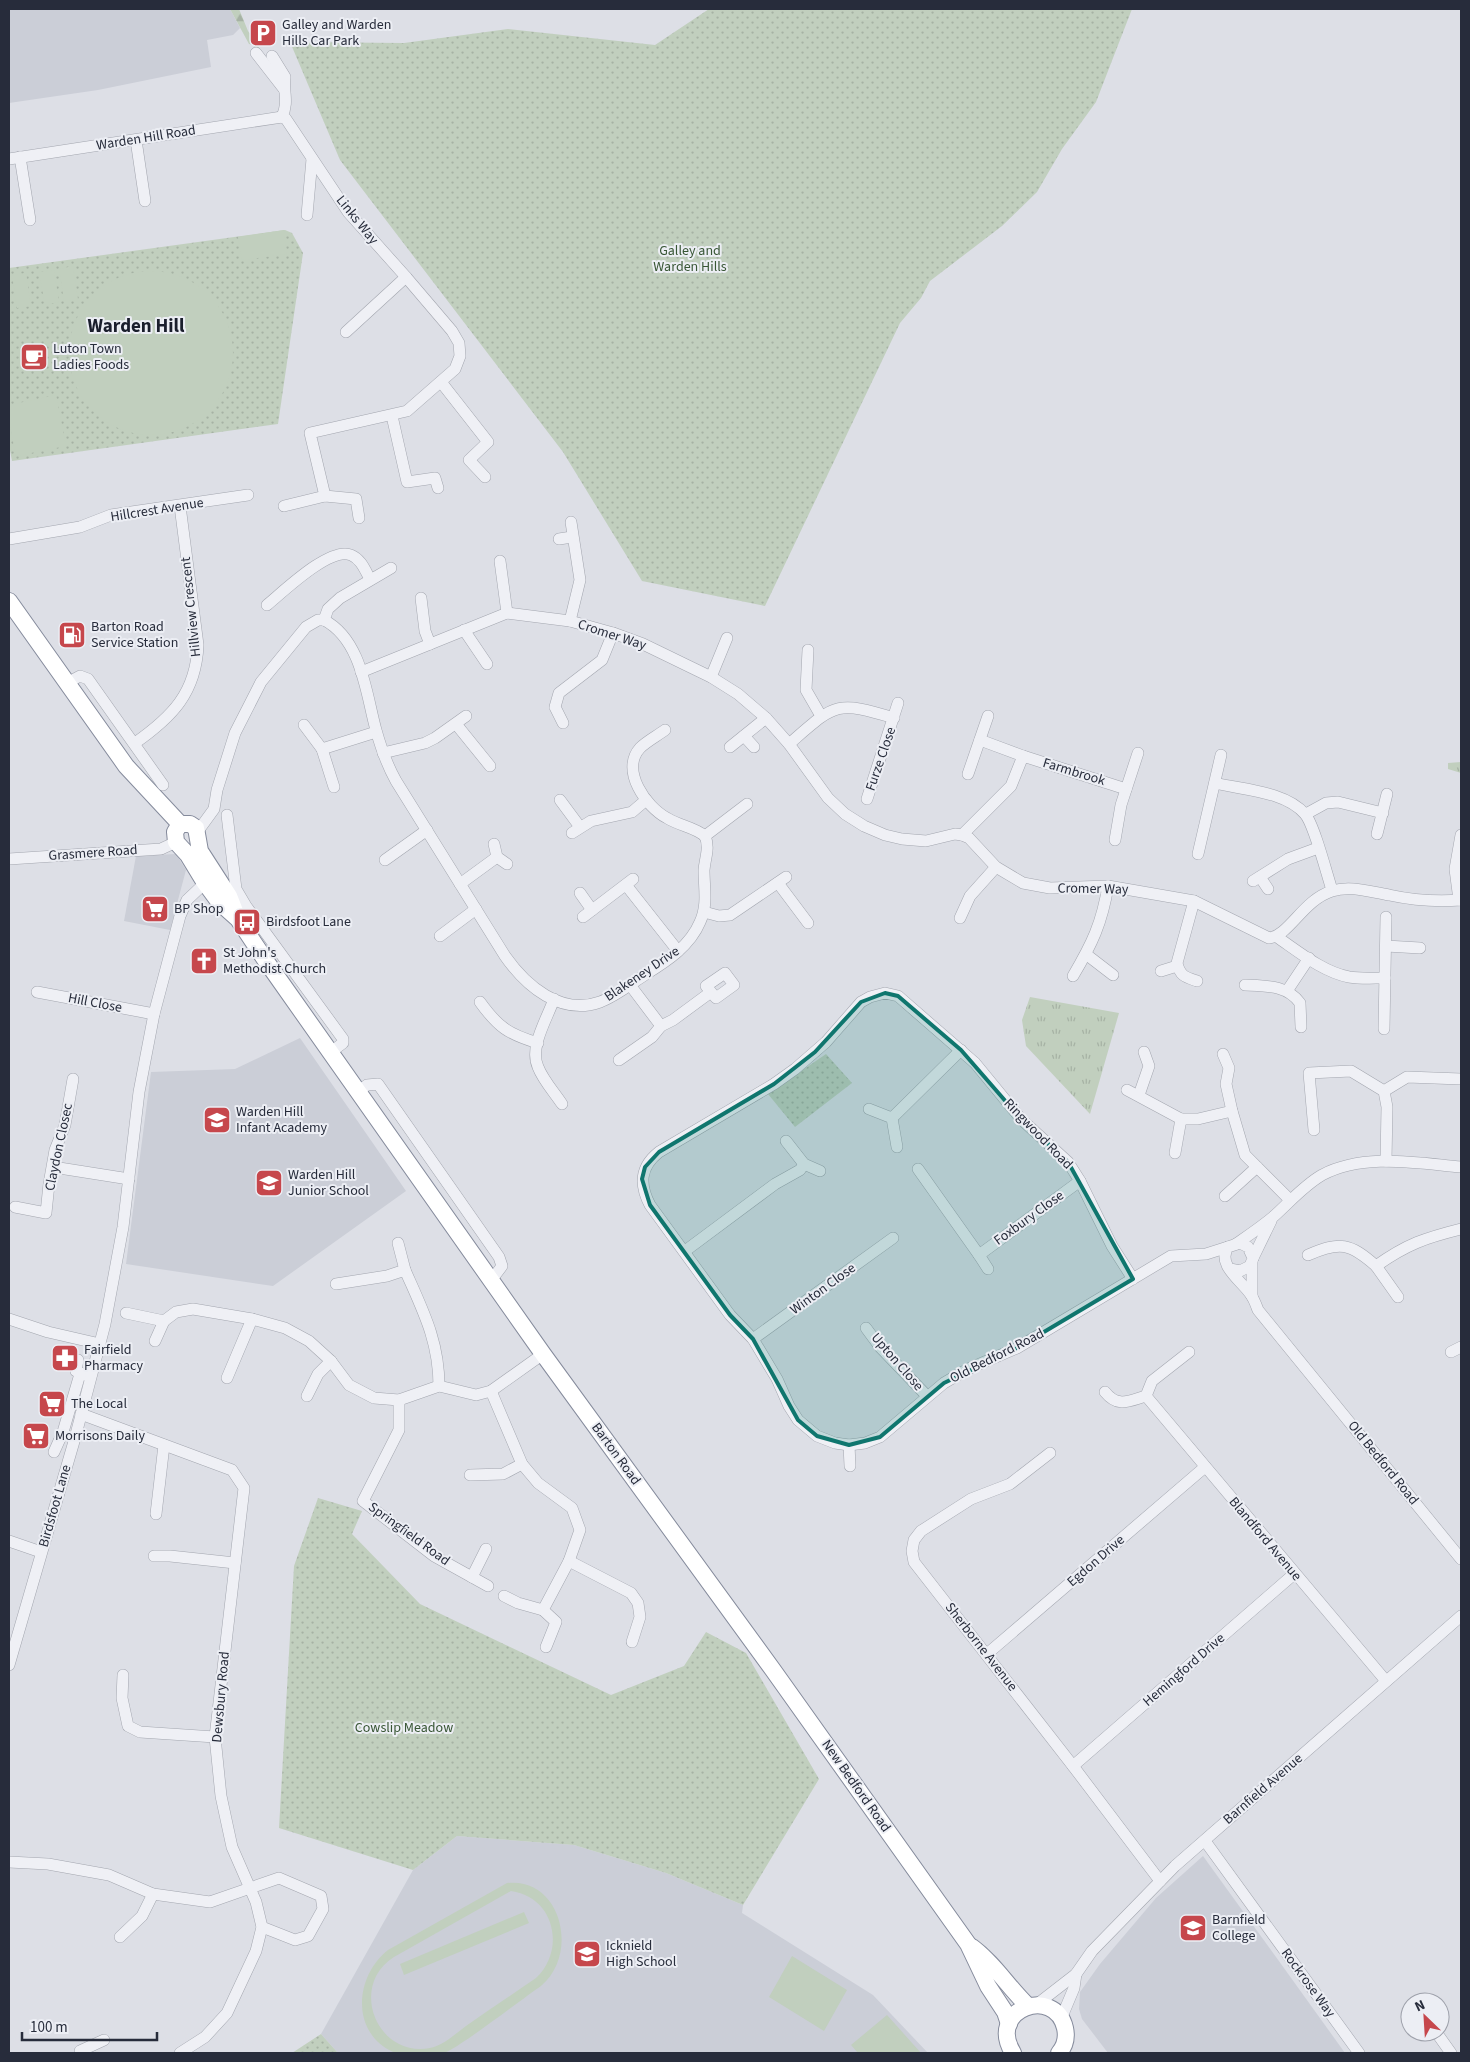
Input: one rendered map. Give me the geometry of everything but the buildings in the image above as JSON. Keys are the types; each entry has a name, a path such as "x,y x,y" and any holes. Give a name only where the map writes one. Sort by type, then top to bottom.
{"highway":[{"path":"10,606 126,766 180,824 190,824 198,834 192,846 179,845 175,832 180,824"},
{"name":"Barton Road","path":"198,834 200,851 229,896 238,919"},
{"name":"Barton Road","path":"179,845 219,902 238,919 543,1354 744,1629"},
{"name":"New Bedford Road","path":"744,1629 968,1944 988,1986 1005,2012 1009,2024"},
{"name":"New Bedford Road","path":"968,1944 984,1955 1012,1990 1032,2006 1052,2010 1064,2026"},
{"path":"1009,2050 1009,2024 1013,2016 1032,2006"},
{"path":"1059,2053 1065,2042 1064,2026"},
{"path":"1064,2026 1073,2053"}],"street":[{"path":"256,53 284,89 287,98 282,117"},
{"path":"272,56 286,77 284,89"},
{"name":"Warden Hill Road","path":"14,158 282,117"},
{"name":"Links Way","path":"282,117 286,119 348,212 452,331 459,343 460,356 455,369 407,411 392,416 310,433 325,496"},
{"path":"136,140 145,201"},
{"path":"14,158 30,220"},
{"path":"307,215 312,159"},
{"path":"346,332 406,277"},
{"path":"441,382 488,442 469,460 485,477"},
{"path":"392,416 407,482 435,478 438,488"},
{"name":"Hillcrest Avenue","path":"9,539 80,527 111,515 248,495"},
{"path":"284,506 325,496 356,499 360,518"},
{"name":"Hillview Crescent","path":"135,743 170,717 185,694 197,663 198,645 180,506"},
{"path":"570,621 580,580 571,522"},
{"path":"559,539 572,537"},
{"path":"267,604 275,591 332,556 349,554 355,558 370,579"},
{"path":"198,834 214,809 217,790 235,733 261,682 306,627 312,622 324,620 328,609 333,604 370,579 391,568"},
{"path":"499,569 508,613"},
{"path":"422,598 425,631 430,644"},
{"name":"Cromer Way","path":"360,672 508,613 570,621 612,633 643,644 711,677 738,694 766,718 789,744 828,798 845,814 864,826 885,835 902,839 926,841 955,834 962,835 969,838 996,867 1023,883 1050,888 1108,886 1194,901 1269,938 1277,937 1321,967 1343,975 1385,978"},
{"name":"Blakeney Drive","path":"324,620 338,630 347,642 360,672 383,753 396,781 513,968 532,986 554,999 568,1004 591,1004 602,1001 630,985 678,951 691,939 704,912 704,870 708,842 705,836"},
{"path":"464,630 487,664"},
{"path":"563,723 555,707 559,693 602,660 612,633"},
{"path":"711,677 726,638"},
{"path":"710,648 722,651"},
{"path":"808,650 806,690 821,716"},
{"path":"67,683 80,676 88,679 163,784"},
{"name":"Furze Close","path":"867,799 898,703"},
{"name":"Furze Close","path":"789,744 821,716 835,709 848,706 894,718"},
{"path":"383,753 425,743 466,716"},
{"path":"968,774 988,716"},
{"path":"730,747 766,718"},
{"path":"456,724 490,766"},
{"path":"304,725 322,749 334,786"},
{"path":"665,730 655,743 640,748 634,758 632,770 646,800 668,819 697,830 705,836 747,804"},
{"path":"322,749 376,732"},
{"path":"744,736 754,746"},
{"name":"Farmbrook","path":"980,740 1022,756 1126,789"},
{"path":"1115,840 1121,805 1138,753"},
{"path":"1198,854 1221,755"},
{"path":"962,835 1011,786 1022,756"},
{"path":"1215,783 1286,799 1306,814 1313,827 1332,890"},
{"path":"1377,834 1387,794"},
{"path":"560,800 576,830 601,818 632,812 646,800"},
{"path":"1306,814 1326,803 1338,802 1383,813"},
{"path":"736,812 744,821"},
{"path":"226,815 224,840 238,894 342,1039 343,1043 331,1052"},
{"path":"385,860 427,830"},
{"path":"1277,937 1308,904 1317,897 1332,890 1346,888 1414,899 1460,900 1455,869 1461,835"},
{"path":"494,844 497,856 507,864"},
{"name":"Grasmere Road","path":"9,859 161,849 179,845"},
{"path":"1268,889 1257,879 1288,859 1318,848"},
{"path":"460,884 497,856"},
{"path":"960,918 970,896 996,867"},
{"path":"704,912 719,916 730,915 782,880 808,923"},
{"path":"580,894 587,914 629,882 678,951"},
{"name":"Birdsfoot Lane","path":"9,1665 75,1438 81,1414 86,1375 100,1344 123,1227 139,1092 154,1014 180,916 187,900 205,883"},
{"path":"1074,976 1087,955 1103,916 1108,886"},
{"path":"1194,901 1177,955 1177,966 1183,976 1197,981"},
{"path":"440,936 476,909"},
{"path":"1384,1029 1386,917"},
{"path":"1386,946 1420,948"},
{"path":"1087,955 1113,975"},
{"path":"1288,991 1309,958"},
{"path":"1161,971 1177,966"},
{"path":"630,985 661,1026"},
{"path":"1245,985 1277,987 1288,991 1300,1003 1301,1027"},
{"name":"Hill Close","path":"37,992 154,1014"},
{"path":"619,1060 652,1037 661,1026 673,1020 711,992"},
{"name":"Ringwood Road","path":"815,1052 861,1002 870,997 885,993 898,996 975,1062 1021,1119 1068,1162 1080,1181 1098,1220 1133,1279"},
{"path":"554,999 538,1043 535,1058 538,1068 562,1104"},
{"path":"480,1002 496,1024 505,1030 538,1043"},
{"path":"892,1118 961,1050"},
{"name":"Old Bedford Road","path":"815,1052 774,1084 659,1152 645,1167 642,1179 644,1193 684,1251 730,1315 753,1339 777,1379 798,1420 817,1436 835,1443 849,1445 865,1443 880,1437 944,1383 968,1369 1024,1345 1171,1256 1206,1254 1232,1246"},
{"path":"1139,1094 1149,1066 1144,1052"},
{"path":"1223,1054 1228,1068 1226,1084 1245,1154 1290,1200"},
{"path":"1314,1130 1309,1073 1351,1071 1384,1091 1387,1107 1386,1161"},
{"path":"1384,1091 1407,1077 1461,1080"},
{"name":"Claydon Closec","path":"15,1207 46,1212 56,1150 65,1125 72,1079"},
{"path":"359,1091 367,1085 378,1084 499,1257 502,1266 490,1278"},
{"path":"1127,1090 1139,1094 1181,1119 1198,1120 1232,1111"},
{"path":"869,1109 892,1118"},
{"path":"892,1118 897,1147"},
{"path":"1175,1153 1181,1119"},
{"path":"398,1147 414,1136"},
{"path":"786,1141 804,1164 820,1171"},
{"path":"1274,1216 1250,1266 1240,1271 1228,1268 1225,1254 1232,1246 1274,1216 1290,1200 1322,1175 1353,1164 1386,1161 1461,1167"},
{"path":"684,1251 775,1184 800,1170 804,1164"},
{"path":"53,1167 128,1179"},
{"path":"1226,1196 1257,1167"},
{"path":"918,1169 988,1268"},
{"name":"Foxbury Close","path":"979,1255 1080,1181"},
{"path":"1376,1266 1402,1248 1428,1237 1461,1229"},
{"name":"Winton Close","path":"753,1339 893,1238"},
{"path":"398,1243 405,1270 431,1326 436,1348 439,1386"},
{"path":"1308,1255 1328,1246 1343,1245 1357,1250 1376,1266 1398,1296"},
{"path":"1232,1246 1248,1247 1252,1260"},
{"name":"Old Bedford Road","path":"1206,1254 1228,1268 1252,1296 1258,1310 1461,1559"},
{"name":"Old Bedford Road","path":"1252,1260 1252,1296"},
{"path":"336,1284 388,1276 405,1270"},
{"path":"155,1341 164,1321 176,1312 193,1309 252,1319 285,1328 309,1341 331,1362 349,1385 362,1393 374,1398 399,1400 439,1386 476,1395 491,1391 543,1354"},
{"path":"126,1313 164,1321"},
{"path":"9,1319 48,1332 100,1344"},
{"path":"227,1378 252,1319"},
{"name":"Upton Close","path":"866,1328 880,1347 927,1396"},
{"path":"1105,1392 1112,1400 1120,1402 1146,1396 1152,1381 1189,1352"},
{"path":"54,1452 86,1375 76,1371 78,1360"},
{"path":"307,1396 318,1374 331,1362"},
{"path":"491,1391 522,1464 538,1483 572,1508 580,1530 569,1561 543,1610"},
{"name":"Blandford Avenue","path":"1146,1396 1386,1681"},
{"name":"Springfield Road","path":"399,1400 399,1430 363,1501 434,1556 488,1586"},
{"name":"Dewsbury Road","path":"81,1414 232,1470 244,1488 215,1737 221,1796 232,1847 256,1902 262,1927 256,1951 227,2013 205,2038 180,2053"},
{"path":"63,1432 75,1438"},
{"path":"156,1514 164,1445"},
{"path":"849,1445 850,1466"},
{"name":"Sherborne Avenue","path":"1050,1453 1010,1484 971,1499 921,1531 914,1540 912,1551 914,1562 987,1654 1160,1881"},
{"path":"470,1475 502,1474 522,1464"},
{"name":"Egdon Drive","path":"987,1654 1205,1467"},
{"path":"9,1541 41,1552"},
{"path":"472,1577 486,1549"},
{"path":"154,1556 235,1563"},
{"path":"569,1561 631,1593 638,1604 640,1617 632,1642"},
{"name":"Hemingford Drive","path":"1073,1766 1294,1574"},
{"path":"504,1596 518,1603 543,1610 556,1622 546,1647"},
{"name":"Barnfield Avenue","path":"1032,2006 1048,1998 1076,1974 1092,1951 1160,1881 1461,1616"},
{"path":"123,1675 122,1698 128,1726 140,1732 215,1737"},
{"name":"Rockrose Way","path":"1205,1841 1359,2053"},
{"path":"9,1862 48,1864 109,1875 153,1894 210,1902 279,1878 321,1896 323,1909 308,1936 295,1940 262,1927"},
{"path":"120,1937 142,1916 153,1894"},
{"name":"Barnfield Avenue","path":"1064,2026 1076,1974"},
{"path":"81,2053 80,2051 104,2040"},
{"path":"1444,2042 1452,2053"}],"highlighted area":[{"path":"885,993 898,996 961,1050 1021,1119 1068,1162 1133,1279 1017,1348 944,1383 880,1437 849,1445 817,1436 798,1420 753,1339 730,1315 650,1205 642,1179 645,1167 659,1152 774,1084 815,1052 861,1002"}],"shaded area":[{"path":"9,9 230,9 240,28 233,35 207,40 211,67 98,90 9,103"},
{"path":"176,854 186,870 170,930 124,921 136,856"},
{"name":"Warden Hill Junior School","path":"300,1038 406,1191 273,1286 126,1264 151,1072 235,1069"},
{"name":"Icknield High School","path":"457,1836 574,1845 666,1873 743,1905 742,1913 873,1995 928,2053 338,2053 321,2034 413,1870"},
{"name":"Barnfield College","path":"1203,1856 1345,2053 1108,2053 1082,2019 1079,2009 1080,1992 1100,1964 1156,1898"}],"green space":[{"path":"230,9 239,9 248,31 279,77 253,45 249,44"},
{"name":"Galley and Warden Hills","path":"709,9 1132,9 1096,102 1062,149 1037,192 1002,226 930,281 921,298 900,323 765,606 642,581 563,452 340,160 290,42 404,43 508,29 655,45"},
{"path":"284,230 287,254 242,260 238,237"},
{"path":"285,230 292,233 303,253 278,424 12,461 9,445 9,268"},
{"path":"73,266 78,299 64,301 59,269"},
{"path":"54,270 59,302 45,305 39,272"},
{"path":"159,271 182,277 197,285 209,295 219,307 230,329 233,353 230,377 219,399 209,411 197,421 175,432 143,435 127,432 105,421 83,399 72,377 69,345 72,329 83,307 105,285 127,274"},
{"path":"26,273 31,306 17,308 12,275"},
{"path":"56,395 66,446 16,456 9,422 9,405"},
{"path":"1461,762 1461,773 1448,769 1448,763"},
{"path":"1030,997 1119,1013 1090,1114 1026,1046 1022,1020"},
{"path":"826,1054 852,1083 795,1127 768,1094"},
{"name":"Cowslip Meadow","path":"318,1498 362,1511 352,1534 420,1604 611,1695 684,1666 706,1632 746,1653 819,1779 743,1905 666,1873 574,1845 457,1836 413,1870 279,1828 294,1566"},
{"path":"507,1883 526,1884 541,1892 552,1904 559,1920 562,1937 560,1955 553,1972 541,1986 461,2044 443,2053 433,2054 410,2055 393,2052 379,2043 369,2031 364,2018 362,2003 364,1988 369,1974 377,1961 388,1950","holes":["511,1891 526,1895 538,1903 546,1914 551,1926 553,1940 551,1953 545,1966 536,1978 435,2047 411,2048 396,2042 383,2031 375,2017 371,2001 373,1985 380,1970 394,1957"]},
{"path":"524,1912 529,1923 404,1975 400,1964"},
{"path":"792,1956 847,1990 824,2031 769,1997"},
{"path":"887,2015 921,2053 858,2053 851,2045"},
{"path":"321,2034 338,2053 292,2053"}],"place":[{"name":"Galley and Warden Hills Car Park","path":"263,33"},
{"name":"Luton Town Ladies Foods","path":"34,357"},
{"name":"Barton Road Service Station","path":"72,635"},
{"name":"BP Shop","path":"155,909"},
{"name":"Birdsfoot Lane","path":"247,922"},
{"name":"St John's Methodist Church","path":"204,961"},
{"name":"Warden Hill Infant Academy","path":"217,1120"},
{"name":"Warden Hill Junior School","path":"269,1183"},
{"name":"Fairfield Pharmacy","path":"65,1358"},
{"name":"The Local","path":"52,1404"},
{"name":"Morrisons Daily","path":"36,1436"},
{"name":"Barnfield College","path":"1193,1928"},
{"name":"Icknield High School","path":"587,1954"}],"district":[{"name":"Warden Hill","path":"136,326"}]}
